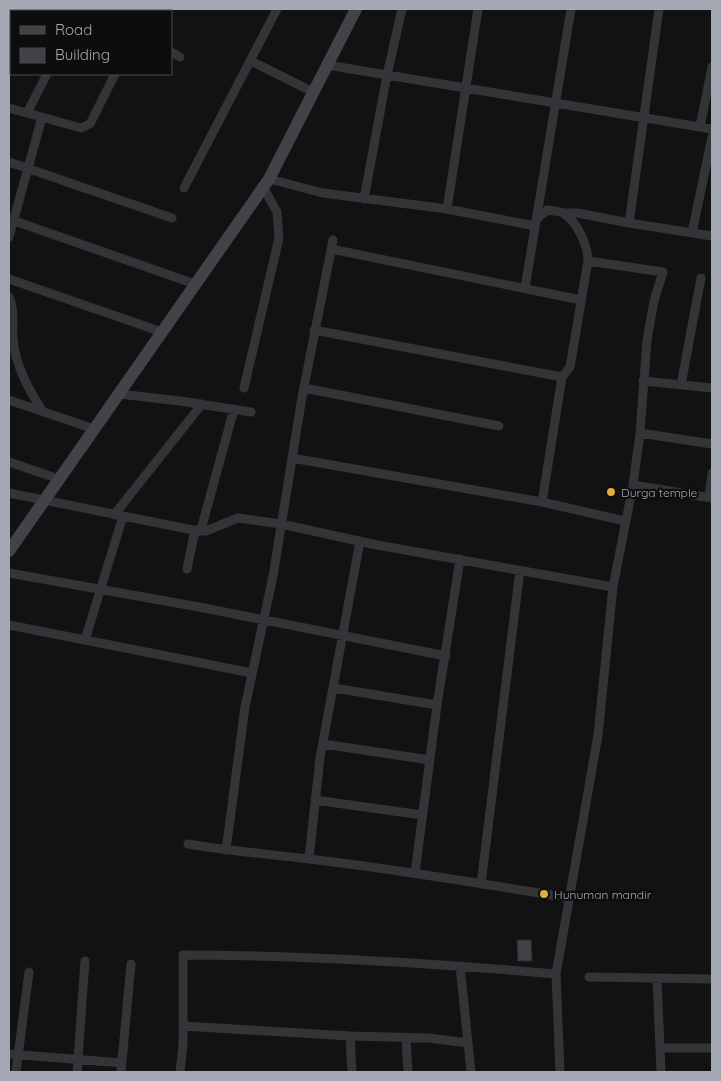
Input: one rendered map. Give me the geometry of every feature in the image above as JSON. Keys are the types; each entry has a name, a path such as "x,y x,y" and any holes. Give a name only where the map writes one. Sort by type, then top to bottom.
{"street":[{"path":"184,188 277,9"},
{"path":"9,550 266,183 356,9"},
{"path":"364,199 387,75 402,9"},
{"path":"447,209 478,9"},
{"path":"525,288 571,9"},
{"path":"628,223 659,9"},
{"path":"172,53 180,57"},
{"path":"251,61 313,92"},
{"path":"328,65 712,129"},
{"path":"700,127 712,67"},
{"path":"27,113 46,75"},
{"path":"9,108 81,128 86,127 90,124 114,75"},
{"path":"9,237 11,220 29,169 42,117"},
{"path":"692,233 712,136"},
{"path":"9,162 172,218"},
{"path":"266,183 323,193 447,209 535,223"},
{"path":"244,388 260,328 279,238 277,212 266,183"},
{"path":"535,223 547,210 578,213 712,236"},
{"path":"542,502 562,377 570,367 588,261 588,254 579,230 563,213"},
{"path":"11,220 195,284"},
{"path":"226,850 238,752 252,673 273,576 280,524 314,330 332,244 581,300"},
{"path":"560,1072 556,974 598,735 613,587 633,484 640,434 647,340 654,301 663,272 588,261"},
{"path":"681,385 701,278"},
{"path":"9,279 162,332"},
{"path":"9,297 13,342 22,376 44,412"},
{"path":"314,330 562,377"},
{"path":"643,381 712,388"},
{"path":"304,388 499,426"},
{"path":"119,394 251,412"},
{"path":"9,400 94,430"},
{"path":"114,515 202,404"},
{"path":"186,569 194,536 202,526 234,410"},
{"path":"640,434 712,444"},
{"path":"292,458 542,502 625,521"},
{"path":"9,462 59,479"},
{"path":"633,484 711,498 712,473"},
{"path":"9,493 198,531 206,531 238,518 280,524 360,541 613,587"},
{"path":"85,640 124,516"},
{"path":"309,858 323,744 360,541"},
{"path":"415,873 437,705 460,559"},
{"path":"481,884 520,570"},
{"path":"9,573 263,619 446,656"},
{"path":"9,625 252,673"},
{"path":"334,688 437,705"},
{"path":"323,744 430,760"},
{"path":"315,800 422,815"},
{"path":"188,844 226,850 309,858 570,898"},
{"path":"180,1072 183,1026 183,955 334,957 556,974"},
{"path":"77,1072 85,961"},
{"path":"9,1054 78,1060 121,1068 131,964"},
{"path":"460,966 470,1072"},
{"path":"16,1072 29,972"},
{"path":"589,977 712,979"},
{"path":"656,978 661,1072"},
{"path":"183,1026 468,1043"},
{"path":"350,1036 352,1072"},
{"path":"406,1038 408,1072"},
{"path":"660,1048 712,1048"}],"building":[{"path":"517,940 531,940 532,961 518,961"}],"place":[{"name":"Durga temple","path":"611,492"},
{"name":"Hunuman mandir","path":"544,894"}]}
